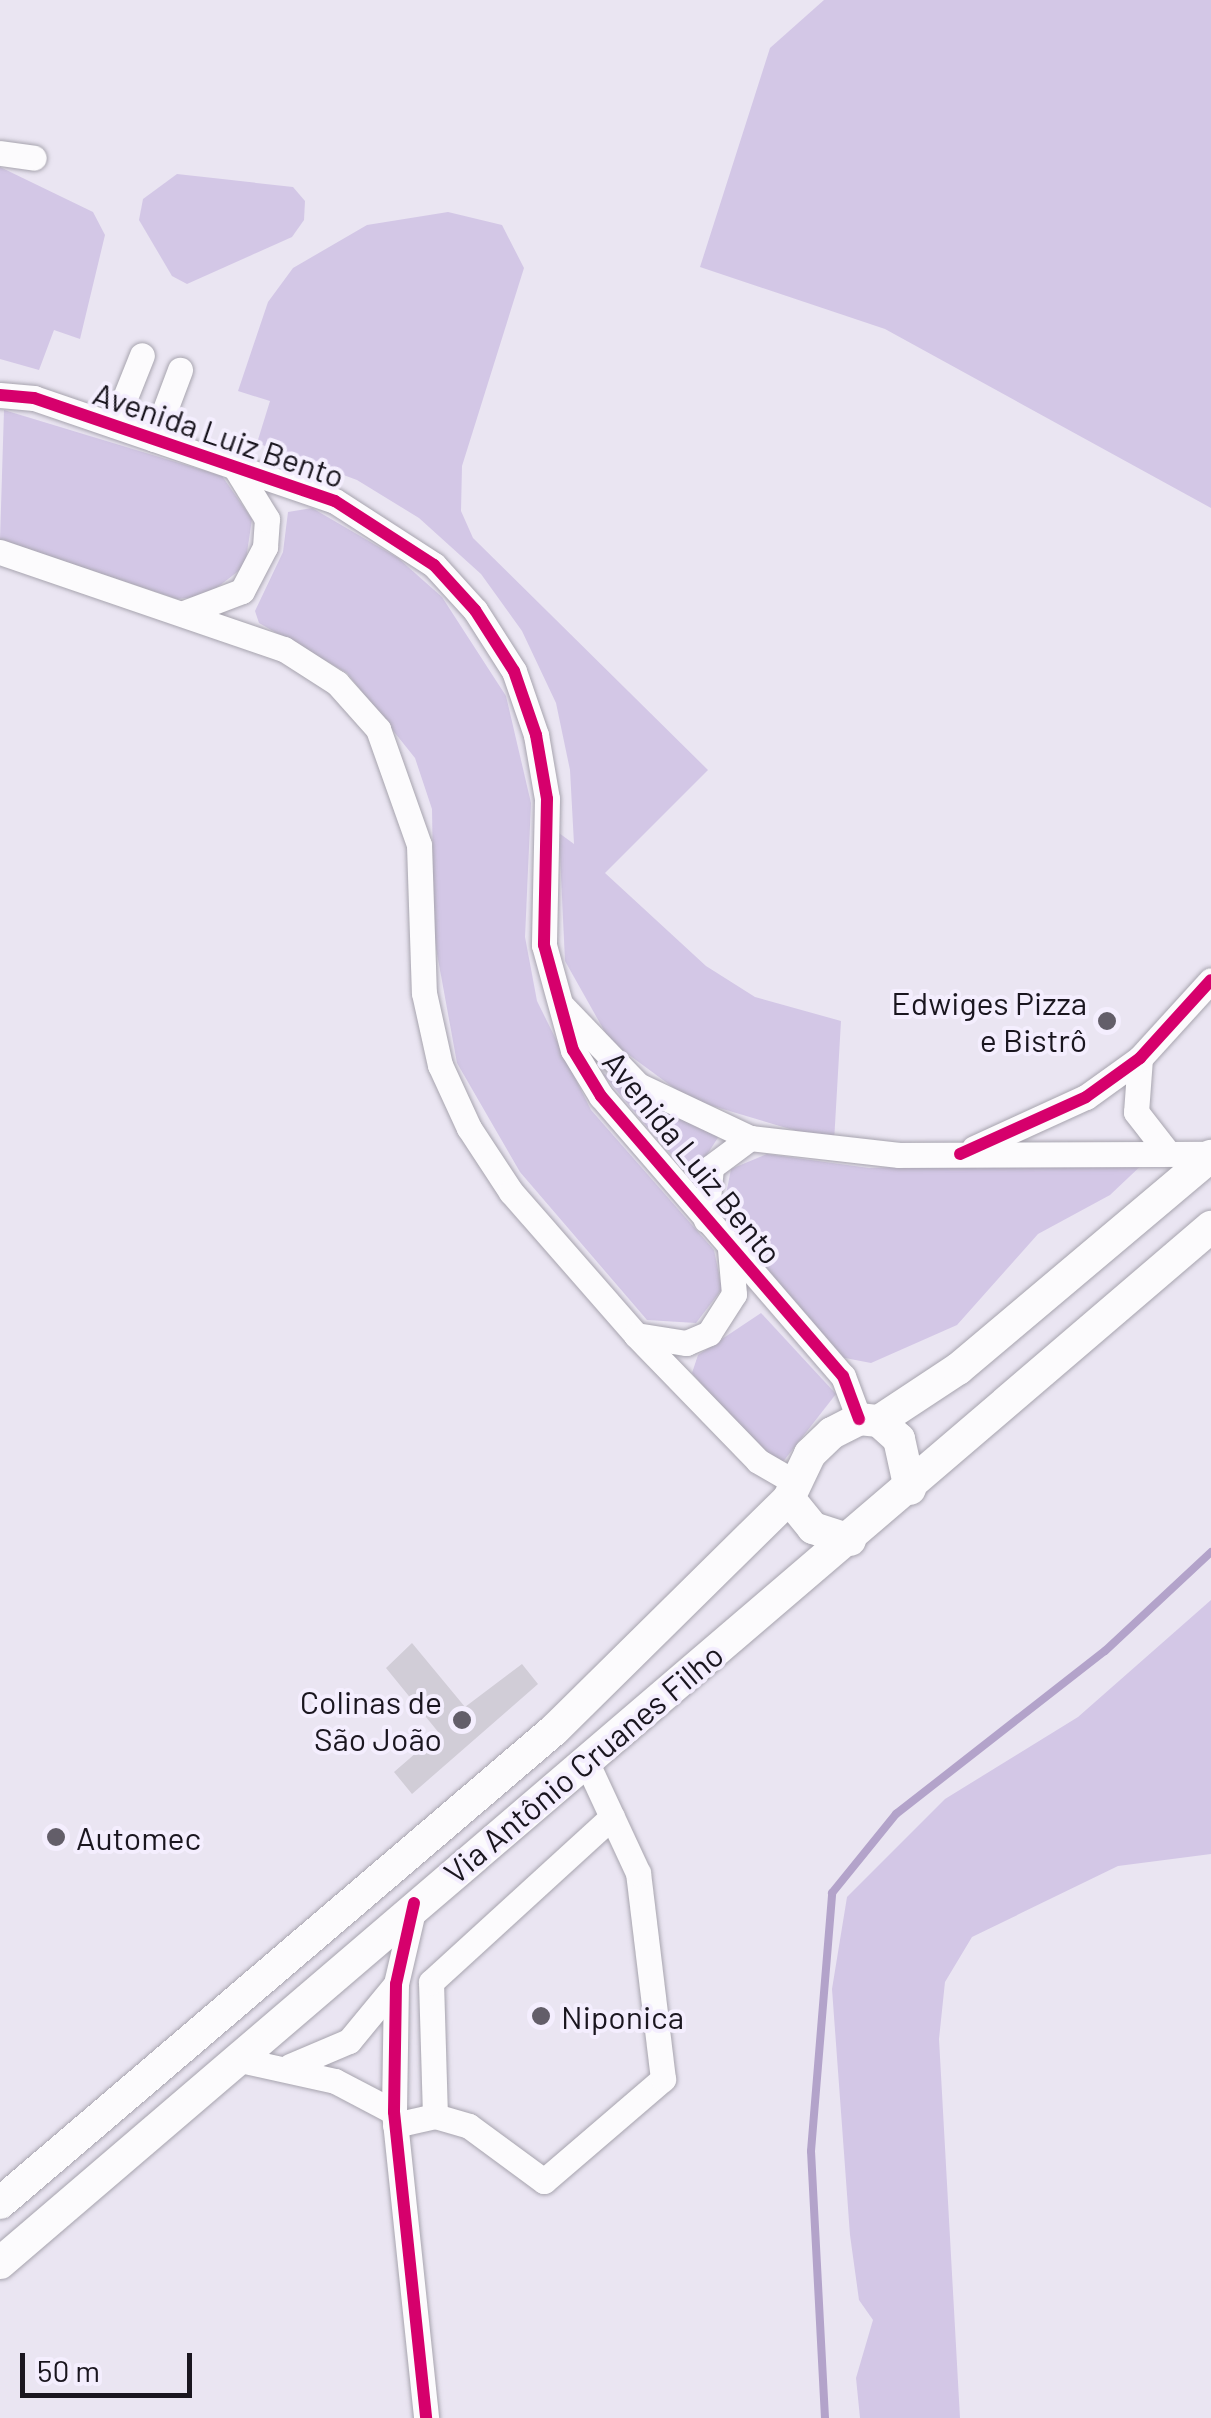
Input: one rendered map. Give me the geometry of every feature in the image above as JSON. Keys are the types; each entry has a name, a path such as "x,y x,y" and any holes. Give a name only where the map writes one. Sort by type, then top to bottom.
{"main road":[{"path":"1211,1155 958,1369 810,1454 791,1490 813,1528 850,1540 1211,1227"},
{"path":"869,1420 910,1462 910,1489"},
{"name":"Via Antônio Cruanes Filho","path":"0,2203 554,1730 791,1490"},
{"name":"Via Antônio Cruanes Filho","path":"0,2264 414,1903 850,1540"}],"street":[{"path":"0,153 34,158"},
{"path":"114,426 142,354"},
{"path":"154,439 180,370"},
{"name":"Avenida Luiz Bento","path":"0,395 114,426 235,467 380,524 434,565 514,671 547,799 544,945 554,996 602,1096 843,1376 869,1420"},
{"path":"184,613 242,591 265,547 266,518 235,467"},
{"path":"0,552 284,649 337,683 378,728 419,844 424,993 440,1065 511,1192 636,1335 791,1490"},
{"path":"960,1154 1086,1097 1140,1058 1209,987"},
{"path":"554,996 638,1084 750,1138 822,1152 960,1154 1164,1148 1211,1155"},
{"path":"1140,1058 1136,1112 1164,1148"},
{"path":"706,1220 711,1167 750,1138"},
{"path":"636,1335 686,1342 708,1332 734,1294 730,1249"},
{"path":"236,2059 290,2066 395,2119 435,2116 494,2139 544,2181 663,2079 644,1903 587,1762"},
{"path":"435,2116 430,1982 612,1817"},
{"path":"414,1903 396,1984 395,2119 426,2418"},
{"path":"290,2066 348,2041 396,1984"}],"shaded area":[{"path":"824,0 1211,0 1211,508 885,329 700,267 770,48"},
{"path":"0,167 93,212 105,235 80,339 54,330 39,370 0,359"},
{"path":"177,174 293,187 305,201 304,220 292,237 187,284 172,276 139,220 143,199"},
{"path":"448,212 502,225 524,268 462,466 461,511 473,538 708,770 605,873 706,966 755,997 841,1021 834,1142 689,1099 610,1041 565,961 559,833 574,844 570,770 556,703 522,631 481,574 419,518 357,480 257,443 270,401 238,391 268,302 293,268 367,225"},
{"path":"4,410 222,476 252,519 245,566 206,596 177,599 0,540"},
{"path":"312,508 398,558 442,597 506,696 531,803 525,937 537,1001 591,1110 714,1250 722,1289 696,1323 647,1320 520,1172 457,1063 434,937 432,809 415,758 347,673 259,623 255,611 283,552 288,512"},
{"path":"602,1073 719,1136 692,1178 648,1128"},
{"path":"767,1154 869,1168 1147,1160 1110,1195 1038,1234 957,1325 871,1363 840,1357 722,1215 731,1169"},
{"path":"761,1313 836,1394 775,1472 692,1373 698,1355"},
{"path":"1211,1600 1211,1854 1118,1866 972,1937 945,1982 939,2039 960,2418 860,2418 856,2378 873,2320 859,2300 850,2235 832,1989 847,1897 945,1799 1078,1717"}],"building":[{"name":"Colinas de São João","path":"412,1643 465,1707 522,1664 538,1684 412,1794 394,1772 439,1733 386,1668"}],"waterway":[{"path":"825,2418 811,2151 832,1893 896,1814 1105,1651 1211,1552"}],"cycle path":[{"path":"0,395 34,398 335,501 434,565 475,610 514,671 536,735 547,799 544,945 573,1050 601,1096 843,1376 859,1419"},
{"path":"960,1154 1086,1097 1140,1058 1211,980"},
{"path":"414,1903 396,1984 394,2112 426,2418"}],"place":[{"name":"Edwiges Pizza e Bistrô","path":"1107,1021"},
{"name":"Colinas de São João","path":"462,1720"},
{"name":"Automec","path":"56,1837"},
{"name":"Niponica","path":"541,2016"}]}
